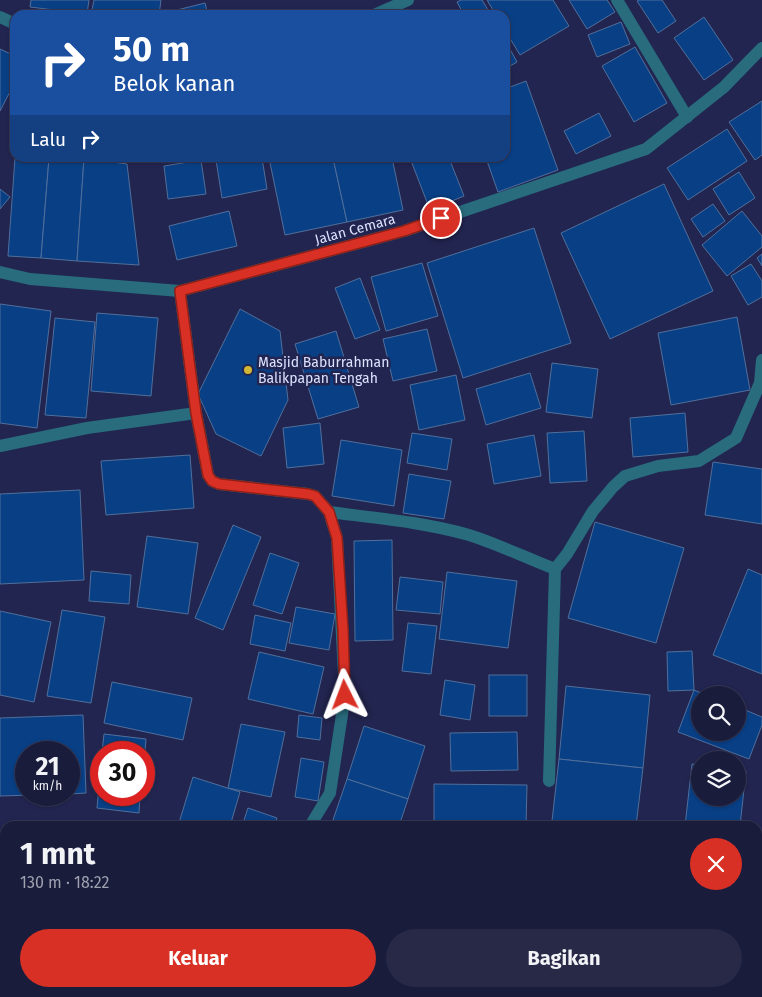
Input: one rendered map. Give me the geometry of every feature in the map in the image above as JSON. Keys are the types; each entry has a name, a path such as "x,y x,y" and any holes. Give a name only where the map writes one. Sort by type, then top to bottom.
{"street":[{"path":"385,10 408,0"},
{"path":"617,0 687,117"},
{"name":"Jalan Cemara","path":"0,272 30,279 180,291 404,231 646,149 724,87 762,48"},
{"path":"180,291 196,413 208,475 212,481 219,484 315,496 329,512 337,538 345,695 330,793 313,821"},
{"path":"549,781 555,569 567,554 594,511 613,487 625,476 658,466 700,461 736,438 760,383 762,360"},
{"path":"0,446 87,428 196,413"},
{"path":"329,512 391,519 442,528 470,536 555,569"}],"building":[{"path":"31,0 89,0 88,10 54,10 30,7"},
{"path":"94,0 161,0 160,10 92,10"},
{"path":"461,0 482,0 488,10 461,10 457,2"},
{"path":"487,0 553,0 569,26 520,55 510,38 510,10 493,10"},
{"path":"569,0 607,0 615,12 587,29"},
{"path":"662,0 676,21 658,33 637,1"},
{"path":"205,3 207,10 177,10"},
{"path":"704,17 733,60 704,80 674,38"},
{"path":"621,22 630,44 597,57 588,35"},
{"path":"635,47 667,103 634,122 602,66"},
{"path":"0,49 10,54 10,92 0,111"},
{"path":"510,49 517,62 510,66"},
{"path":"526,81 558,170 498,192 487,162 510,162 510,87"},
{"path":"762,101 762,155 755,160 729,122"},
{"path":"599,113 611,136 576,154 564,131"},
{"path":"727,129 747,161 688,200 667,168"},
{"path":"15,162 49,162 41,258 8,256"},
{"path":"49,162 84,162 77,261 41,258"},
{"path":"84,162 127,164 139,265 77,261"},
{"path":"201,162 206,194 168,199 164,166"},
{"path":"216,162 263,162 267,189 222,198"},
{"path":"270,162 334,162 347,222 285,235"},
{"path":"334,162 393,162 403,210 347,222"},
{"path":"412,162 451,162 464,196 430,210"},
{"path":"739,172 755,198 729,215 713,189"},
{"path":"664,184 713,291 610,339 561,233"},
{"path":"0,189 10,197 0,209"},
{"path":"713,204 725,221 703,237 691,219"},
{"path":"229,211 237,246 177,260 169,226"},
{"path":"742,211 762,236 762,247 727,276 702,245"},
{"path":"534,228 571,343 463,378 427,263"},
{"path":"762,254 762,266 757,258"},
{"path":"422,263 438,316 386,331 371,277"},
{"path":"751,264 762,281 762,297 748,305 731,276"},
{"path":"360,278 380,330 355,339 335,288"},
{"path":"0,304 51,311 37,428 0,423"},
{"name":"Masjid Baburrahman Balikpapan Tengah","path":"240,309 280,331 288,400 261,456 216,434 198,394"},
{"path":"97,313 158,318 151,396 91,391"},
{"path":"737,317 750,390 671,405 658,333"},
{"path":"55,318 95,322 86,418 45,415"},
{"path":"427,329 437,371 393,381 383,339"},
{"path":"336,331 359,407 318,419 295,344"},
{"path":"552,363 598,369 592,418 546,412"},
{"path":"530,373 541,408 486,425 476,389"},
{"path":"456,375 465,420 419,430 410,385"},
{"path":"685,413 688,452 633,457 630,418"},
{"path":"320,423 324,464 287,468 283,428"},
{"path":"584,431 587,481 550,483 547,433"},
{"path":"412,433 452,439 447,470 407,463"},
{"path":"534,435 541,476 494,484 487,444"},
{"path":"341,440 402,450 394,506 332,496"},
{"path":"190,455 194,508 106,515 101,461"},
{"path":"713,462 762,469 762,524 705,515"},
{"path":"409,474 451,481 444,519 403,513"},
{"path":"80,490 84,580 0,584 0,494"},
{"path":"595,522 684,548 656,643 568,618"},
{"path":"233,525 261,537 223,630 195,618"},
{"path":"147,536 198,543 188,614 137,607"},
{"path":"392,540 393,640 355,641 354,541"},
{"path":"270,553 299,563 282,614 253,605"},
{"path":"748,569 762,575 762,674 713,655"},
{"path":"91,571 131,575 129,604 89,601"},
{"path":"447,572 517,581 508,648 439,639"},
{"path":"400,577 443,582 440,614 396,610"},
{"path":"296,607 335,614 329,650 289,643"},
{"path":"62,610 105,617 91,703 47,696"},
{"path":"0,611 51,622 34,702 0,695"},
{"path":"255,615 291,623 285,651 250,644"},
{"path":"408,623 437,626 431,674 402,671"},
{"path":"692,651 694,686 691,686 691,690 668,691 667,652"},
{"path":"259,652 324,667 313,714 248,699"},
{"path":"489,675 527,675 527,716 489,716"},
{"path":"445,680 475,685 470,720 440,715"},
{"path":"112,682 192,698 183,740 104,723"},
{"path":"566,686 650,695 643,768 559,759"},
{"path":"691,698 691,737 678,732"},
{"path":"746,710 762,717 762,725 749,759 746,758 746,751 728,751 702,741 746,741"},
{"path":"83,715 86,793 80,793 80,741 15,741 15,796 0,796 0,718"},
{"path":"299,715 322,718 320,740 297,737"},
{"path":"241,724 285,732 271,797 228,788"},
{"path":"364,726 425,746 408,799 347,779"},
{"path":"517,732 518,770 451,771 450,733"},
{"path":"104,734 146,739 146,741 103,741"},
{"path":"301,758 324,762 318,801 295,797"},
{"path":"559,759 643,768 637,821 552,821"},
{"path":"691,773 691,806 742,806 741,821 686,821"},
{"path":"193,777 240,792 231,821 180,821"},
{"path":"347,779 408,799 401,821 333,820"},
{"path":"434,784 527,785 526,821 434,821"},
{"path":"97,806 139,806 139,813 97,808"},
{"path":"248,808 277,818 276,821 244,821"}],"place":[{"name":"Masjid Baburrahman Balikpapan Tengah","path":"248,370"}],"route":[{"path":"345,695 337,538 329,512 315,496 308,494 219,484 212,481 208,475 196,413 180,291 404,231 441,218"}]}
